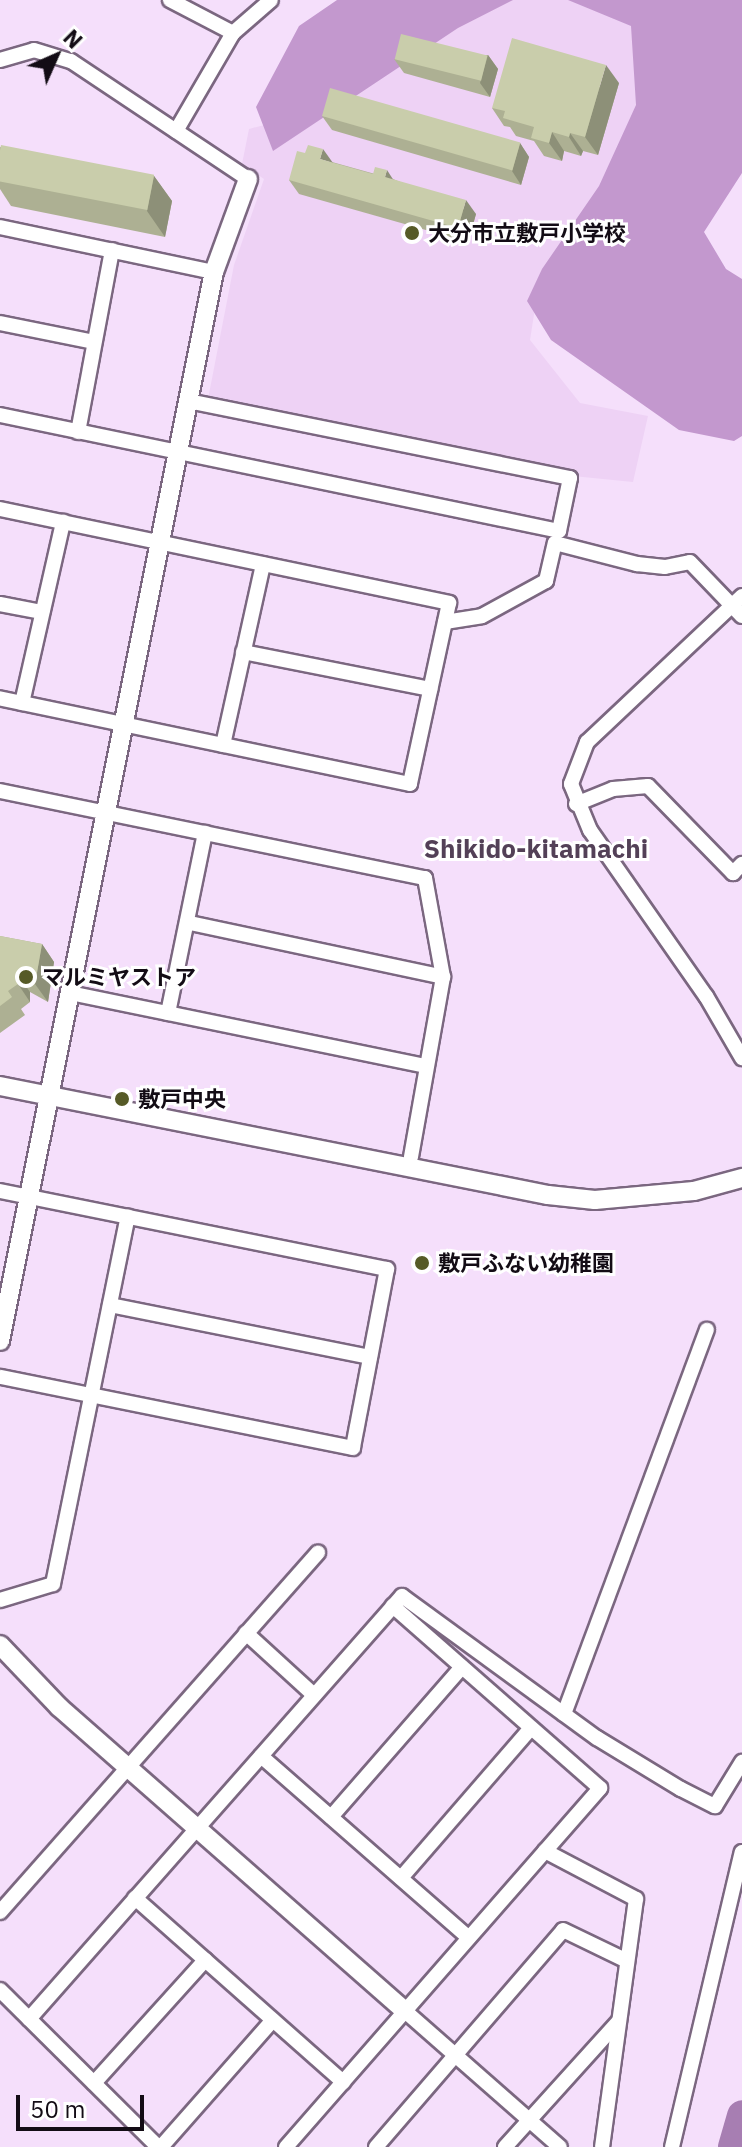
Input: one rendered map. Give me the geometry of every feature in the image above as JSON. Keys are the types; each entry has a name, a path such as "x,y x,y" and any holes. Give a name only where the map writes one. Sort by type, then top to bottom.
{"street":[{"path":"170,0 233,33"},
{"path":"176,131 233,33 271,0"},
{"path":"0,60 34,50 60,56 248,179 214,272 0,1341"},
{"path":"0,227 214,272"},
{"path":"78,432 112,250"},
{"path":"0,323 94,342"},
{"path":"0,415 559,531 570,478 189,401"},
{"path":"0,509 449,603 410,784 0,698"},
{"path":"22,703 63,522"},
{"path":"445,622 482,616 546,581 555,543 637,564 665,567 690,562 739,606 587,742 571,784 576,804 742,1058"},
{"path":"223,745 263,564"},
{"path":"0,604 42,612"},
{"path":"243,652 430,689"},
{"path":"576,804 613,789 648,786 733,873 742,864"},
{"path":"0,791 425,878 443,977 411,1157"},
{"path":"168,1013 190,923 205,833"},
{"path":"190,923 443,977"},
{"path":"70,993 426,1066"},
{"path":"0,1086 548,1195 595,1200 694,1191 742,1178"},
{"path":"0,1191 387,1269 353,1448 0,1377"},
{"path":"0,1600 53,1584 128,1217"},
{"path":"110,1305 370,1357"},
{"path":"564,1714 707,1330"},
{"path":"0,1912 318,1552"},
{"path":"29,2019 402,1596 417,1603 564,1714 633,1761 715,1806 742,1762"},
{"path":"286,2147 600,1788 393,1606"},
{"path":"246,1633 314,1695"},
{"path":"0,1645 30,1680 127,1768 531,2118 560,2147"},
{"path":"331,1817 462,1667"},
{"path":"401,1878 531,1728"},
{"path":"261,1756 469,1938"},
{"path":"545,1851 636,1899 602,2147"},
{"path":"672,2147 742,1852"},
{"path":"135,1898 343,2082"},
{"path":"376,2147 563,1930 627,1961"},
{"path":"94,2083 205,1960"},
{"path":"0,1990 160,2147 273,2020"},
{"path":"505,2147 618,2022"}],"shaded area":[{"path":"337,0 513,0 458,28 273,151 256,107 299,26"},
{"name":"大分市立敷戸小学校","path":"483,0 608,0 626,11 656,96 538,289 530,340 580,403 648,416 633,482 573,476 208,399 234,265 264,179 242,164 249,129 290,118"},
{"path":"568,0 742,0 742,173 704,232 726,269 742,279 742,436 734,441 679,430 551,340 527,301 542,269 599,186 636,105 631,26"}],"building":[{"path":"401,34 487,56 481,81 395,59"},
{"path":"512,38 606,65 585,137 552,132 549,143 531,138 534,127 503,118 505,111 492,108"},
{"path":"330,88 520,143 512,170 322,116"},
{"path":"1,145 154,175 147,210 0,181"},
{"path":"308,145 323,149 320,159 373,174 375,167 387,170 385,177 466,200 458,228 289,180 297,151 305,153"},
{"path":"0,936 42,944 35,984 17,974 18,984 8,991 12,997 0,1006"}],"waterway":[{"path":"733,2147 742,2115"}],"place":[{"name":"大分市立敷戸小学校","path":"412,233"},
{"name":"マルミヤストア","path":"26,977"},
{"name":"敷戸中央","path":"122,1099"},
{"name":"敷戸ふない幼稚園","path":"422,1263"}],"district":[{"name":"Shikido-kitamachi","path":"536,849"}]}
